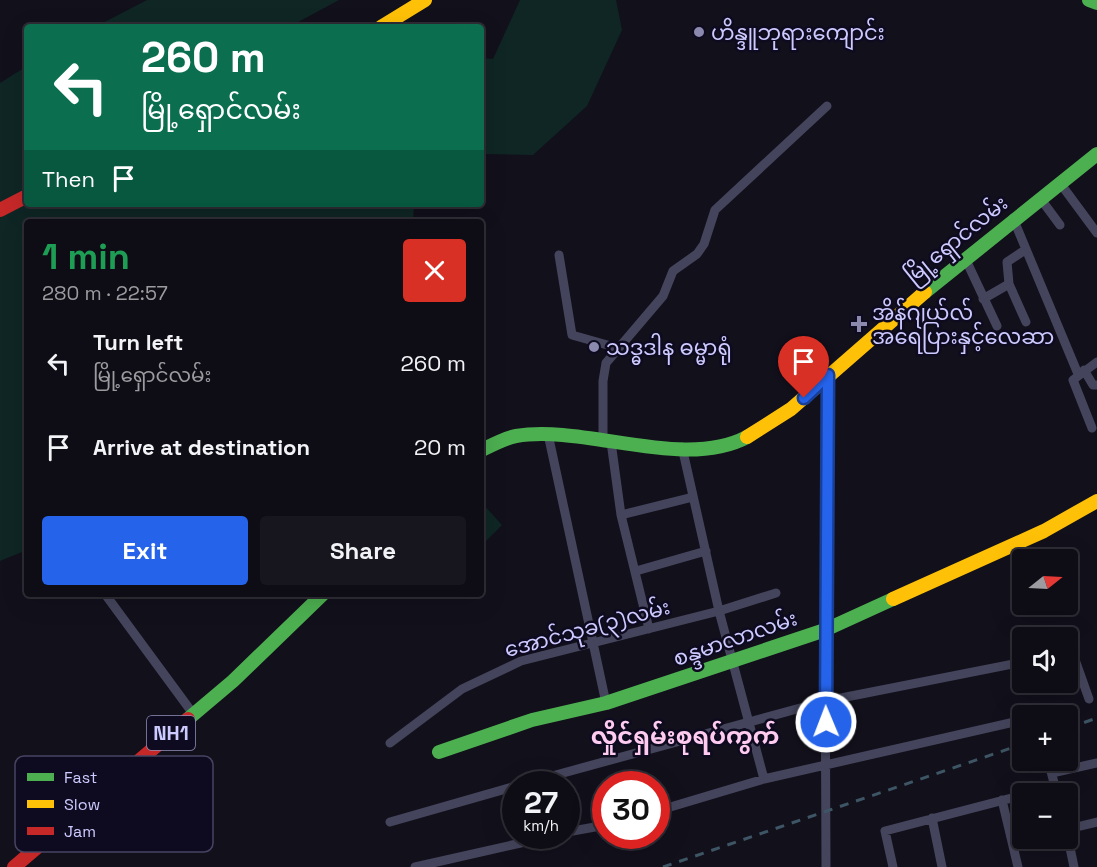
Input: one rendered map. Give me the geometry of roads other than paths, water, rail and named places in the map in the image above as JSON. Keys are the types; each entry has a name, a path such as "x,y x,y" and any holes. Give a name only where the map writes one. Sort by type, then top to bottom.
{"main road":[{"path":"386,24 425,0"},
{"path":"1089,0 1097,3"},
{"name":"မြို့ရှောင်လမ်း","path":"484,449 514,436 548,434 638,446 712,448 741,440 771,424 892,317 1097,154"},
{"path":"0,210 24,198"},
{"name":"စန္ဒမာလာလမ်း","path":"439,752 532,720 606,703 825,630 1044,531 1097,501"},
{"name":"NH1","path":"145,756 233,681 320,597"},
{"name":"NH1","path":"14,867 32,852"}],"street":[{"path":"649,629 621,515 607,441 603,381 606,363 663,296 673,271 697,254 704,244 715,210 827,106"},
{"path":"1060,183 1097,233"},
{"path":"1040,198 1060,225"},
{"path":"1013,219 1081,372 1093,385 1097,385"},
{"path":"1025,250 1007,262 1009,284 1026,322"},
{"path":"559,255 572,335 618,348"},
{"path":"965,258 997,326"},
{"path":"983,299 1009,284"},
{"path":"1092,429 1073,382 1081,372 1097,362"},
{"path":"826,867 825,630 828,375"},
{"path":"548,434 606,703"},
{"path":"682,447 719,611 764,779"},
{"path":"621,515 693,497"},
{"path":"636,571 706,551"},
{"name":"အောင်သုခ(၃)လမ်း","path":"390,743 462,689 521,661 719,611 776,593"},
{"path":"107,597 194,714"},
{"path":"569,771 826,701 1012,664"},
{"path":"1078,668 1089,699"},
{"path":"670,807 764,779 1012,723"},
{"path":"1054,783 1052,773 1097,763"},
{"path":"390,822 502,790"},
{"path":"893,867 885,831 1012,798"},
{"path":"1002,800 1018,867"},
{"path":"932,818 942,867"},
{"path":"1078,827 1097,822"},
{"path":"415,867 502,847"},
{"path":"1070,849 1074,867"}],"railway":[{"path":"1078,725 1097,718"},
{"path":"663,867 1012,748"}],"place":[{"name":"ဟိန္ဒူဘုရားကျောင်း","path":"699,32"},
{"name":"အိန်ဂျယ်လ် အရေပြားနှင့်လေဆာ","path":"859,324"},
{"name":"သဒ္ဓဒါန ဓမ္မာရုံ","path":"594,347"}],"district":[{"name":"လှိုင်ရှမ်းစုရပ်ကွက်","path":"685,735"}]}
